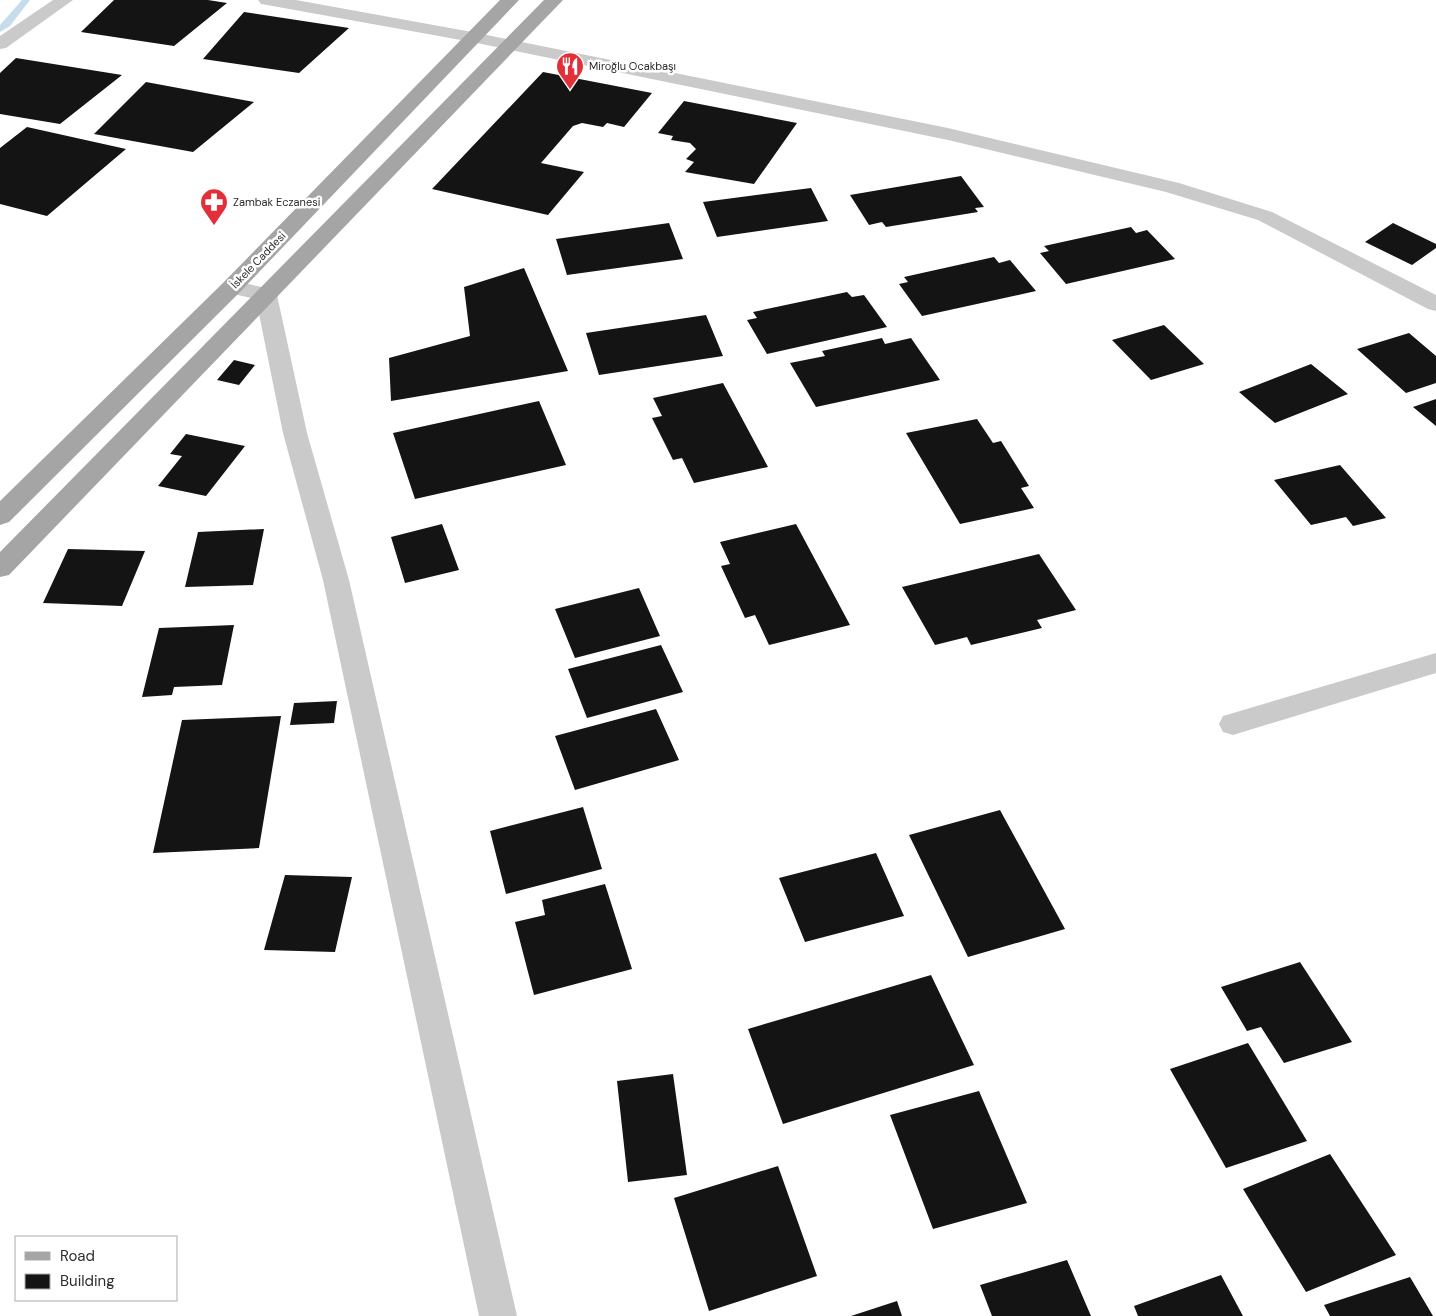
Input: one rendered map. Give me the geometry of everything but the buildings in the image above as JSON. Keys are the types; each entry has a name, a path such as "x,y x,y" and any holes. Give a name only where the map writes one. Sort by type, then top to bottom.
{"main road":[{"name":"İskele Caddesi","path":"0,516 232,287 472,37 510,0"},
{"path":"0,568 508,45 554,0"}],"street":[{"path":"0,44 64,0"},
{"path":"266,0 472,37 948,134 1172,187 1265,216 1436,304"},
{"path":"232,287 266,295 295,433 336,580 498,1316"},
{"path":"1233,724 1436,663"}],"waterway":[{"path":"0,29 7,24 26,0"}],"place":[{"name":"Miroğlu Ocakbaşı","path":"570,90"},
{"name":"Zambak Eczanesi","path":"214,226"}]}
